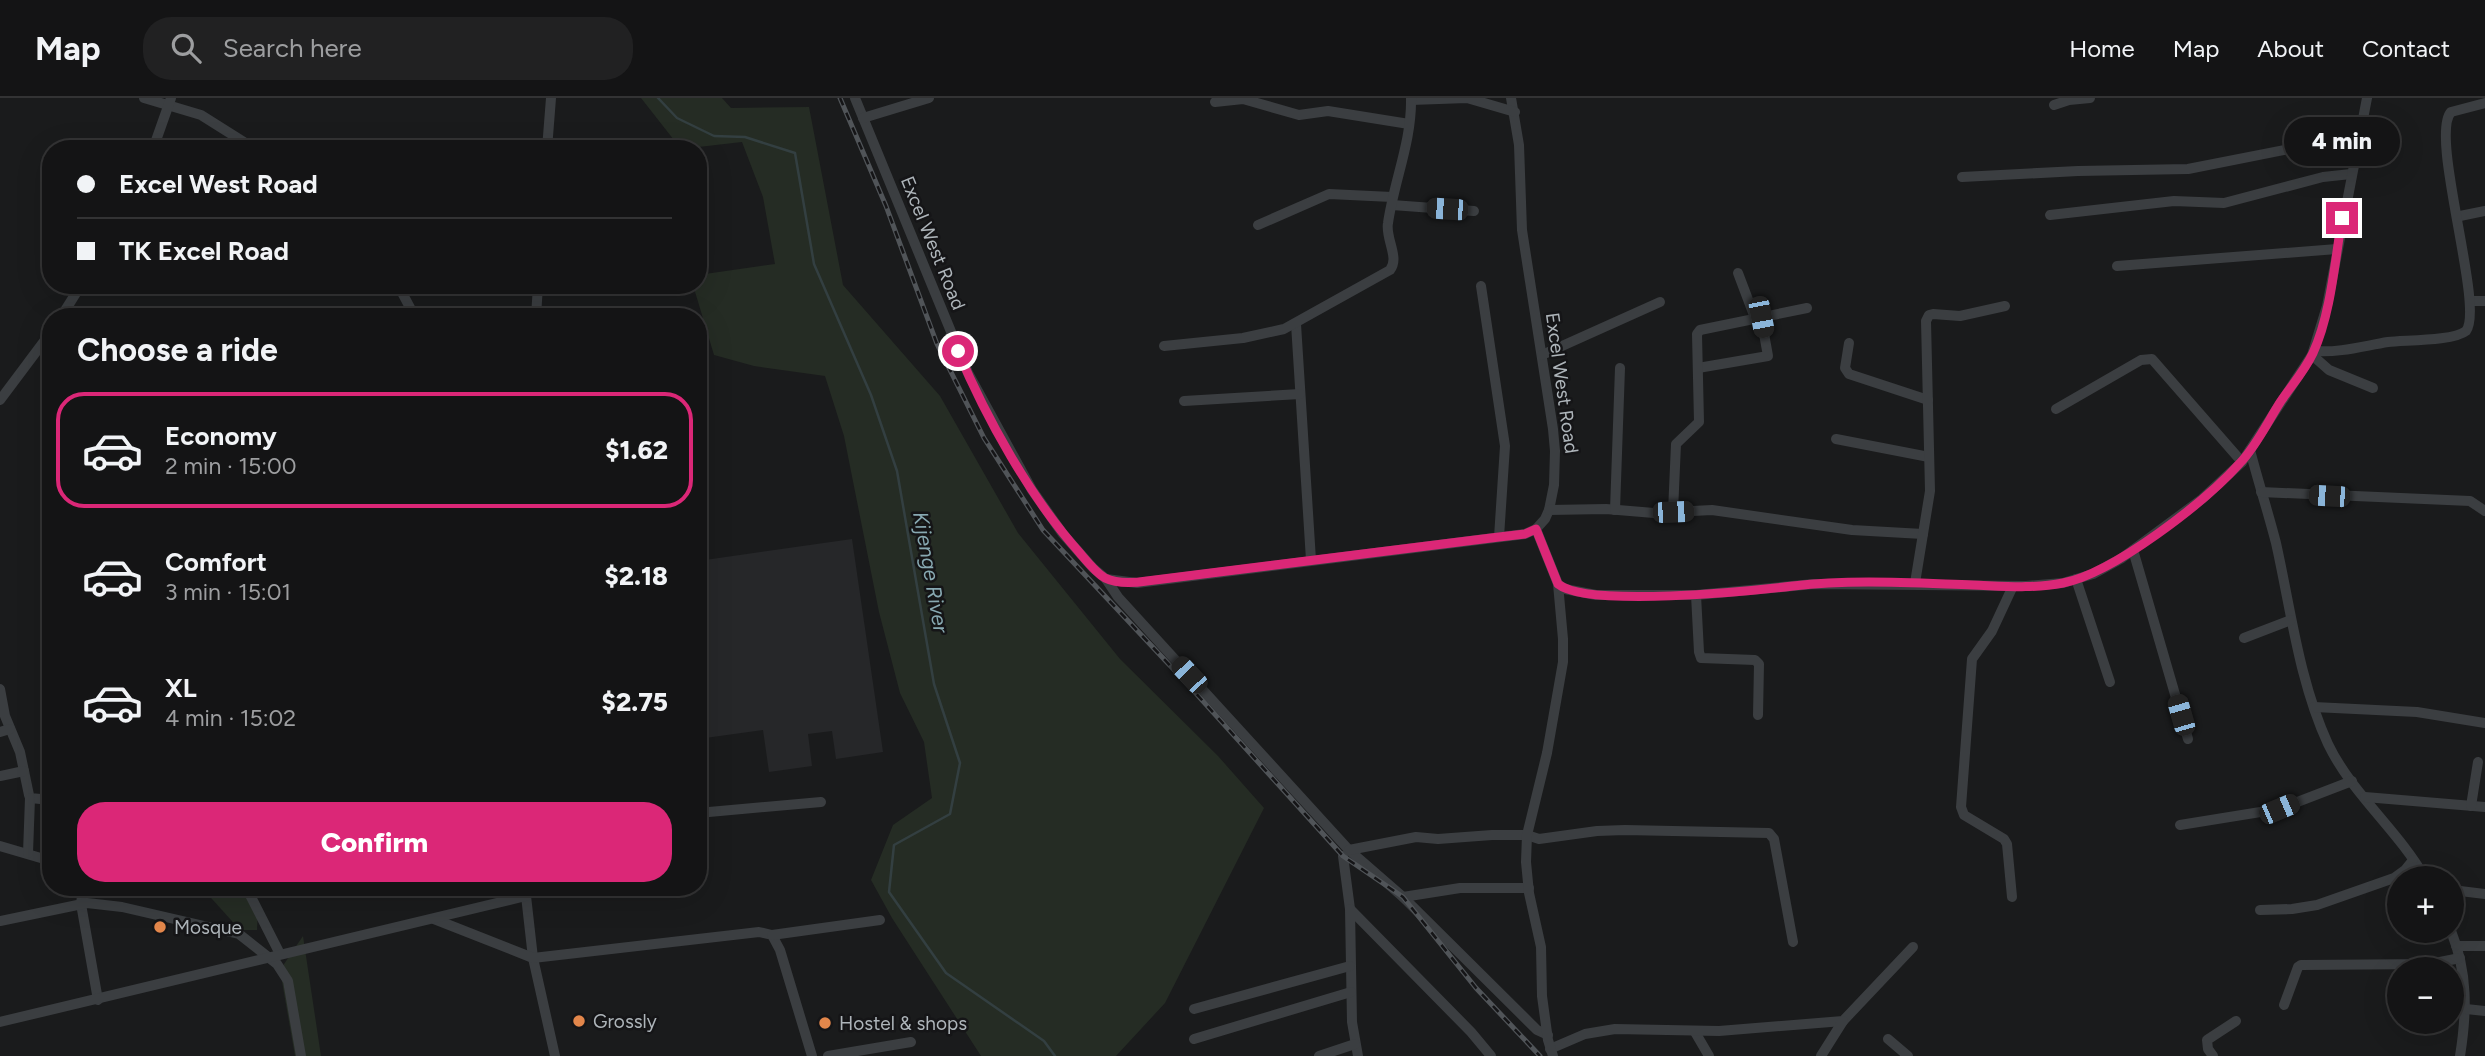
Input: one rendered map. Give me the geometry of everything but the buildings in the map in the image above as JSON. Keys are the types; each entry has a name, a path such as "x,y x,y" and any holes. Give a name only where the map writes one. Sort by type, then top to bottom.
{"street":[{"path":"144,98 169,102 201,115 241,140"},
{"path":"548,140 551,98"},
{"name":"Excel West Road","path":"855,98 968,373 1032,490 1063,534 1106,579 1118,597 1346,853 1403,897 1538,1030 1548,1035"},
{"path":"863,118 929,98"},
{"path":"1164,346 1247,337 1296,324 1392,268 1394,262 1387,229 1409,124 1411,99 1467,98 1515,112"},
{"name":"Excel West Road","path":"1511,98 1519,145 1521,215 1555,451 1554,485 1549,510 1536,529"},
{"path":"2054,105 2090,98"},
{"path":"1558,584 1573,592 1596,595 1696,596 1814,584 2013,586 2063,583 2093,574 2133,550 2202,499 2242,462 2313,353 2327,306 2367,98"},
{"path":"1215,102 1243,99 1299,116 1328,111 1409,124"},
{"path":"156,140 169,102"},
{"path":"2313,353 2460,334 2470,326 2473,301 2460,216 2449,167 2447,117 2456,110 2485,103"},
{"path":"1962,177 2188,169 2360,135"},
{"path":"2050,215 2174,201 2224,203 2323,177 2351,174"},
{"path":"1258,225 1329,194 1474,211"},
{"path":"2460,216 2485,211"},
{"path":"2117,266 2337,249"},
{"path":"1698,368 1768,356 1758,318 1738,273"},
{"path":"1481,286 1504,446 1499,537"},
{"path":"2473,301 2485,301"},
{"path":"1542,355 1660,302"},
{"path":"1915,583 1930,491 1926,321 1929,315 1959,316 2005,306"},
{"path":"1673,512 1676,444 1699,422 1696,337 1700,330 1807,308"},
{"path":"1296,324 1311,560"},
{"path":"1849,343 1845,368 1849,374 1928,400"},
{"path":"0,400 42,344"},
{"path":"2313,353 2329,370 2373,388"},
{"path":"2056,409 2141,360 2152,359 2242,462"},
{"path":"1615,510 1620,368"},
{"path":"1184,401 1300,394"},
{"path":"1836,439 1929,457"},
{"path":"2250,450 2275,541 2291,620 2314,707 2329,746 2352,781 2417,866"},
{"path":"2261,492 2470,501 2485,511"},
{"path":"1549,510 1712,510 1840,529 1923,534"},
{"path":"1106,579 1136,583 1525,534 1536,529 1558,584 1563,639 1563,662 1548,753 1527,835 1529,888 1541,947 1542,996 1552,1053 1585,1034 1599,1031 1695,1032 1843,1021"},
{"path":"2133,550 2188,739"},
{"path":"2076,579 2110,681"},
{"path":"2012,897 2007,844 2004,839 1964,815 1961,807 1972,659 1995,625 2013,586"},
{"path":"1696,596 1701,658 1755,660 1759,664 1758,715"},
{"path":"2244,638 2291,620"},
{"path":"0,689 5,730 24,772 30,798 28,853"},
{"path":"2314,707 2417,712 2485,723"},
{"path":"2471,806 2478,762"},
{"path":"0,776 24,772"},
{"path":"2180,825 2279,809 2352,781"},
{"path":"2365,797 2485,807"},
{"path":"30,798 42,799"},
{"path":"707,812 821,802"},
{"path":"1357,1056 1351,992 1346,853 1416,837 1438,839 1527,835 1539,839 1625,830 1769,833 1774,839 1793,942"},
{"path":"0,846 42,858"},
{"path":"2260,910 2317,905 2395,878 2413,860"},
{"path":"1403,897 1460,888 1529,888"},
{"path":"2464,891 2485,894"},
{"path":"82,896 81,904 98,1000"},
{"path":"251,896 280,954"},
{"path":"0,1023 433,919 512,896"},
{"path":"526,896 533,958 555,1056"},
{"path":"0,921 81,904 122,907 239,934 276,964 288,981 301,1056"},
{"path":"1350,909 1471,1032 1491,1056"},
{"path":"433,919 533,958 759,932 772,935 880,920"},
{"path":"772,935 780,950 812,1056"},
{"path":"2455,943 2460,957"},
{"path":"2456,946 2485,946"},
{"path":"1821,1056 1843,1021 1913,947"},
{"path":"2284,1005 2301,965 2387,964"},
{"path":"1194,1009 1350,966"},
{"path":"2460,1056 2466,1009 2464,977"},
{"path":"1194,1039 1351,992"},
{"path":"2466,1009 2485,1011"},
{"path":"2213,1056 2208,1049 2207,1040 2236,1021"},
{"path":"1695,1032 1709,1056"},
{"path":"1888,1039 1908,1056"},
{"path":"828,1056 911,1042"},
{"path":"1319,1056 1355,1044"}],"shaded area":[{"path":"641,98 722,98 731,108 809,107 843,285 940,396 1018,533 1120,659 1218,756 1264,808 1165,1003 1116,1056 981,1056 892,918 871,880 893,825 932,798 924,742 900,693 879,612 844,436 825,376 754,366 714,355 707,332 707,308 700,308 696,294 707,294 707,274 775,264 763,197 742,142 707,146 707,140 674,140"},
{"path":"852,539 883,752 836,759 832,731 808,734 812,766 769,772 763,730 707,738 707,560"},
{"path":"209,896 246,896 258,910 257,930 240,930"},
{"path":"303,936 321,1056 295,1056 280,970"}],"waterway":[{"name":"Kijenge River","path":"658,98 677,118 714,136 745,137 795,153 814,264 871,395 897,471 934,684 960,763 950,814 894,845 889,892 946,973 1044,1041 1055,1056"}],"railway":[{"path":"840,98 886,206 937,344 984,438 1043,530 1343,856 1403,897 1476,988 1540,1056"}],"place":[{"name":"Mosque","path":"160,927"},
{"name":"Grossly","path":"579,1021"},
{"name":"Hostel & shops","path":"825,1023"}],"route":[{"path":"958,351 1032,490 1063,534 1106,579 1136,583 1525,534 1536,529 1558,584 1573,592 1596,595 1696,596 1814,584 2026,586 2063,583 2093,574 2122,558 2202,499 2242,462 2314,351 2327,306 2342,218"}]}
